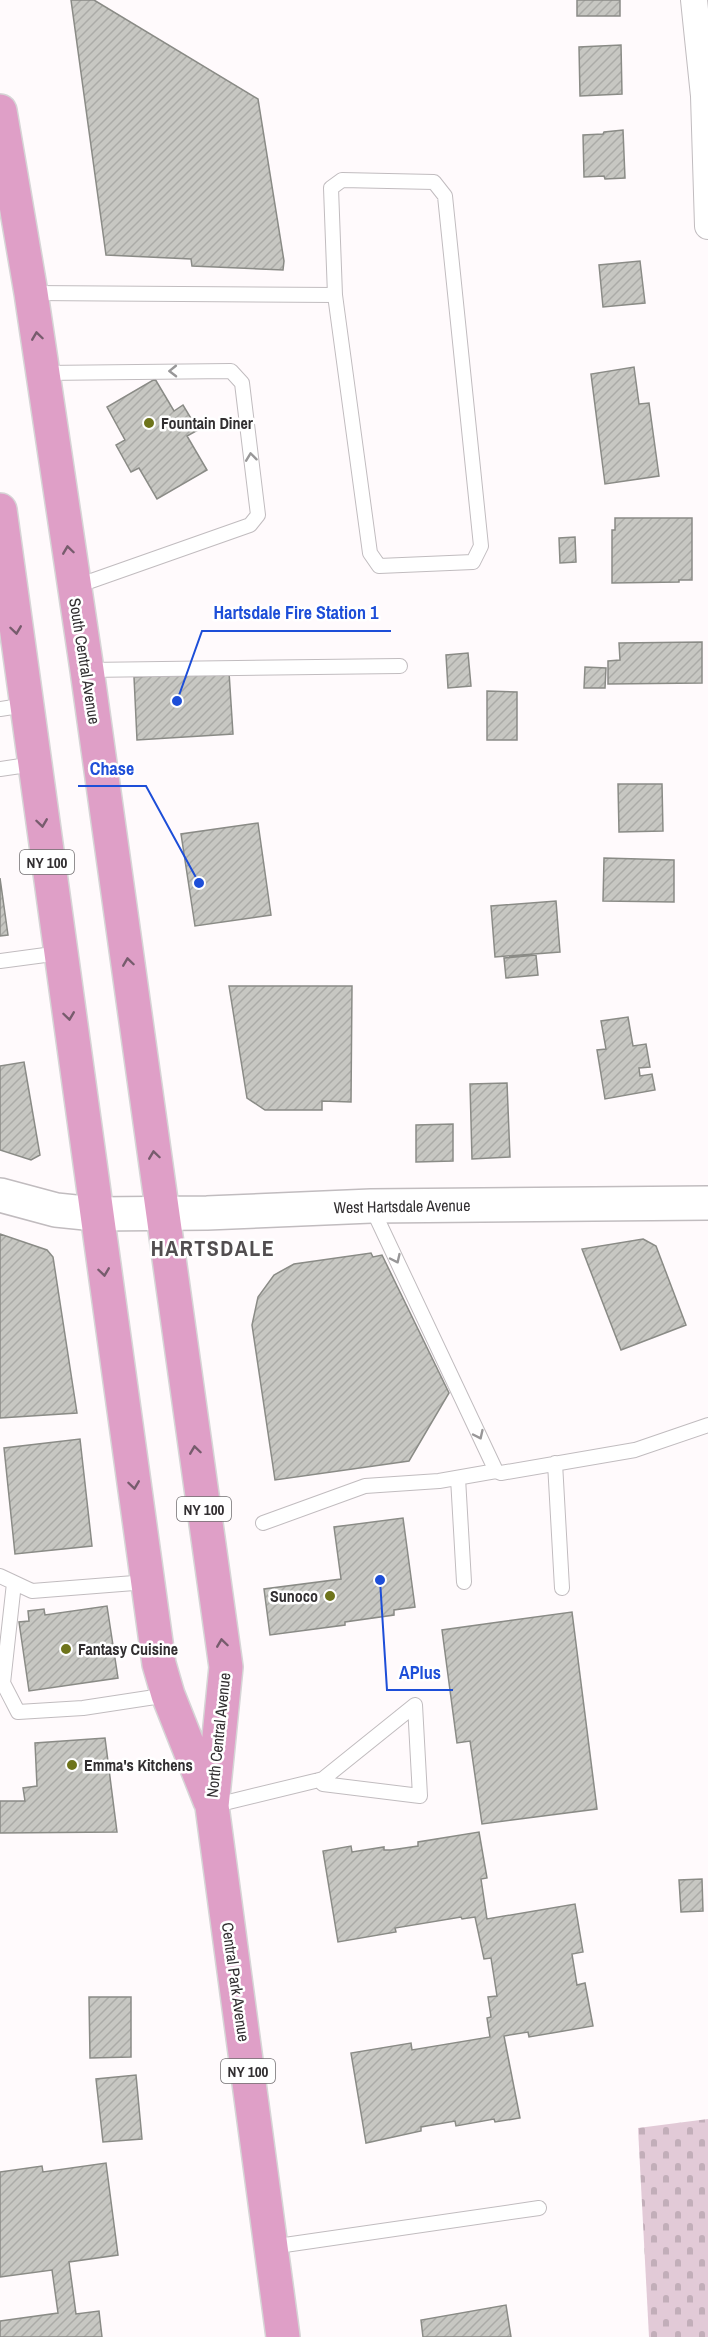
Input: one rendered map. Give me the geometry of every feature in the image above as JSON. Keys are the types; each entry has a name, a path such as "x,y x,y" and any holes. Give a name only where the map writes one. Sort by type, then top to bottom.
{"main road":[{"name":"South Central Avenue","path":"0,111 31,293 87,670 162,1213"},
{"name":"NY 100","path":"0,510 13,707 34,764 95,1214"},
{"name":"West Hartsdale Avenue","path":"0,1196 56,1210 95,1214 371,1206 708,1203"},
{"name":"North Central Avenue","path":"162,1213 226,1667 212,1806"},
{"name":"North Central Avenue","path":"95,1214 159,1665 168,1695 212,1806"},
{"name":"Central Park Avenue","path":"212,1806 283,2337"}],"street":[{"path":"694,0 704,96 708,226"}],"lane":[{"path":"342,180 434,182 445,196 481,546 473,562 379,566 370,553 335,295 331,188 342,180"},
{"path":"31,293 335,295"},
{"path":"43,373 231,371 242,383 258,516 250,525 74,587"},
{"path":"87,670 400,666"},
{"path":"0,769 34,764"},
{"path":"0,961 60,952"},
{"path":"371,1206 496,1471"},
{"path":"262,1523 365,1486 458,1478 496,1471 501,1473 635,1450 708,1425"},
{"path":"555,1462 562,1587"},
{"path":"458,1478 465,1582"},
{"path":"0,1576 32,1591 147,1582"},
{"path":"14,1583 3,1683 18,1712 83,1708 168,1695"},
{"path":"212,1806 323,1779 415,1705 420,1796 323,1784 319,1780"},
{"path":"271,2247 539,2208"}],"green space":[{"path":"708,2119 708,2337 649,2337 638,2128"}],"building":[{"path":"71,0 94,0 258,99 284,261 283,270 192,266 191,259 106,255"},
{"path":"577,0 620,0 620,16 577,16"},
{"path":"621,45 622,94 580,96 579,47"},
{"path":"623,130 625,178 584,177 583,135"},
{"path":"640,261 645,303 603,307 599,265"},
{"path":"634,367 639,404 649,403 659,476 605,484 591,374"},
{"path":"155,379 174,411 183,405 198,430 187,436 207,470 157,499 139,468 131,472 116,445 125,440 107,407"},
{"path":"615,518 692,518 692,580 612,583 612,530 615,530"},
{"path":"575,537 576,562 560,563 559,538"},
{"path":"702,642 702,683 608,684 608,661 620,660 619,643"},
{"path":"468,653 471,686 448,688 446,655"},
{"path":"585,667 606,668 605,688 584,688"},
{"path":"229,672 233,734 137,740 134,677"},
{"path":"487,691 517,692 517,740 487,740"},
{"path":"618,784 662,784 663,831 619,832"},
{"path":"258,823 271,915 195,926 181,834"},
{"path":"604,858 674,860 674,902 603,901"},
{"path":"0,878 8,935 0,936"},
{"path":"556,901 560,952 495,957 491,906"},
{"path":"536,955 538,975 506,978 504,958"},
{"path":"229,986 352,986 351,1102 322,1101 322,1110 265,1110 247,1098"},
{"path":"628,1017 633,1046 646,1044 650,1067 639,1068 640,1076 652,1074 655,1090 605,1099 597,1050 606,1049 601,1021"},
{"path":"24,1062 40,1155 31,1160 0,1150 0,1066"},
{"path":"507,1083 510,1157 472,1159 470,1084"},
{"path":"453,1124 453,1161 416,1162 416,1125"},
{"path":"0,1234 47,1250 53,1257 77,1413 0,1418"},
{"path":"643,1239 656,1246 686,1325 621,1350 582,1249"},
{"path":"371,1253 373,1257 382,1255 449,1393 409,1461 275,1480 252,1325 258,1297 274,1275 294,1264"},
{"path":"80,1439 92,1546 15,1554 4,1448"},
{"path":"403,1518 415,1607 394,1610 394,1615 345,1622 345,1625 270,1635 264,1589 341,1579 334,1527"},
{"path":"107,1606 118,1678 29,1691 19,1622 29,1621 28,1611 44,1609 45,1615"},
{"path":"572,1612 597,1809 482,1824 470,1741 457,1743 442,1630"},
{"name":"Emma's Kitchens","path":"105,1738 117,1832 0,1833 0,1801 25,1801 23,1788 37,1786 35,1743"},
{"path":"479,1832 487,1878 481,1879 487,1919 575,1904 583,1952 572,1954 577,1985 585,1983 593,2026 529,2037 528,2032 504,2036 520,2118 495,2122 494,2119 456,2126 455,2121 421,2127 421,2131 366,2143 351,2053 411,2043 412,2050 490,2037 487,2018 491,2017 488,1997 497,1996 491,1958 484,1959 475,1917 462,1919 461,1917 395,1928 396,1932 338,1942 323,1851 351,1846 352,1852 384,1847 384,1850 391,1850 418,1846 418,1842"},
{"path":"702,1879 703,1911 681,1912 679,1880"},
{"path":"89,1997 131,1997 131,2057 90,2058"},
{"path":"136,2075 142,2139 103,2142 96,2079"},
{"path":"106,2163 118,2255 69,2262 76,2314 99,2311 102,2337 0,2337 0,2321 58,2313 52,2270 0,2277 0,2172 42,2166 43,2172"},
{"path":"506,2305 511,2337 423,2337 421,2320"}],"place":[{"name":"Fountain Diner","path":"149,423"},
{"name":"Hartsdale Fire Station 1","path":"177,701"},
{"name":"Chase","path":"199,883"},
{"name":"APlus","path":"380,1580"},
{"name":"Sunoco","path":"330,1596"},
{"name":"Fantasy Cuisine","path":"66,1649"},
{"name":"Emma's Kitchens","path":"72,1765"}],"district":[{"name":"HARTSDALE","path":"213,1248"}]}
